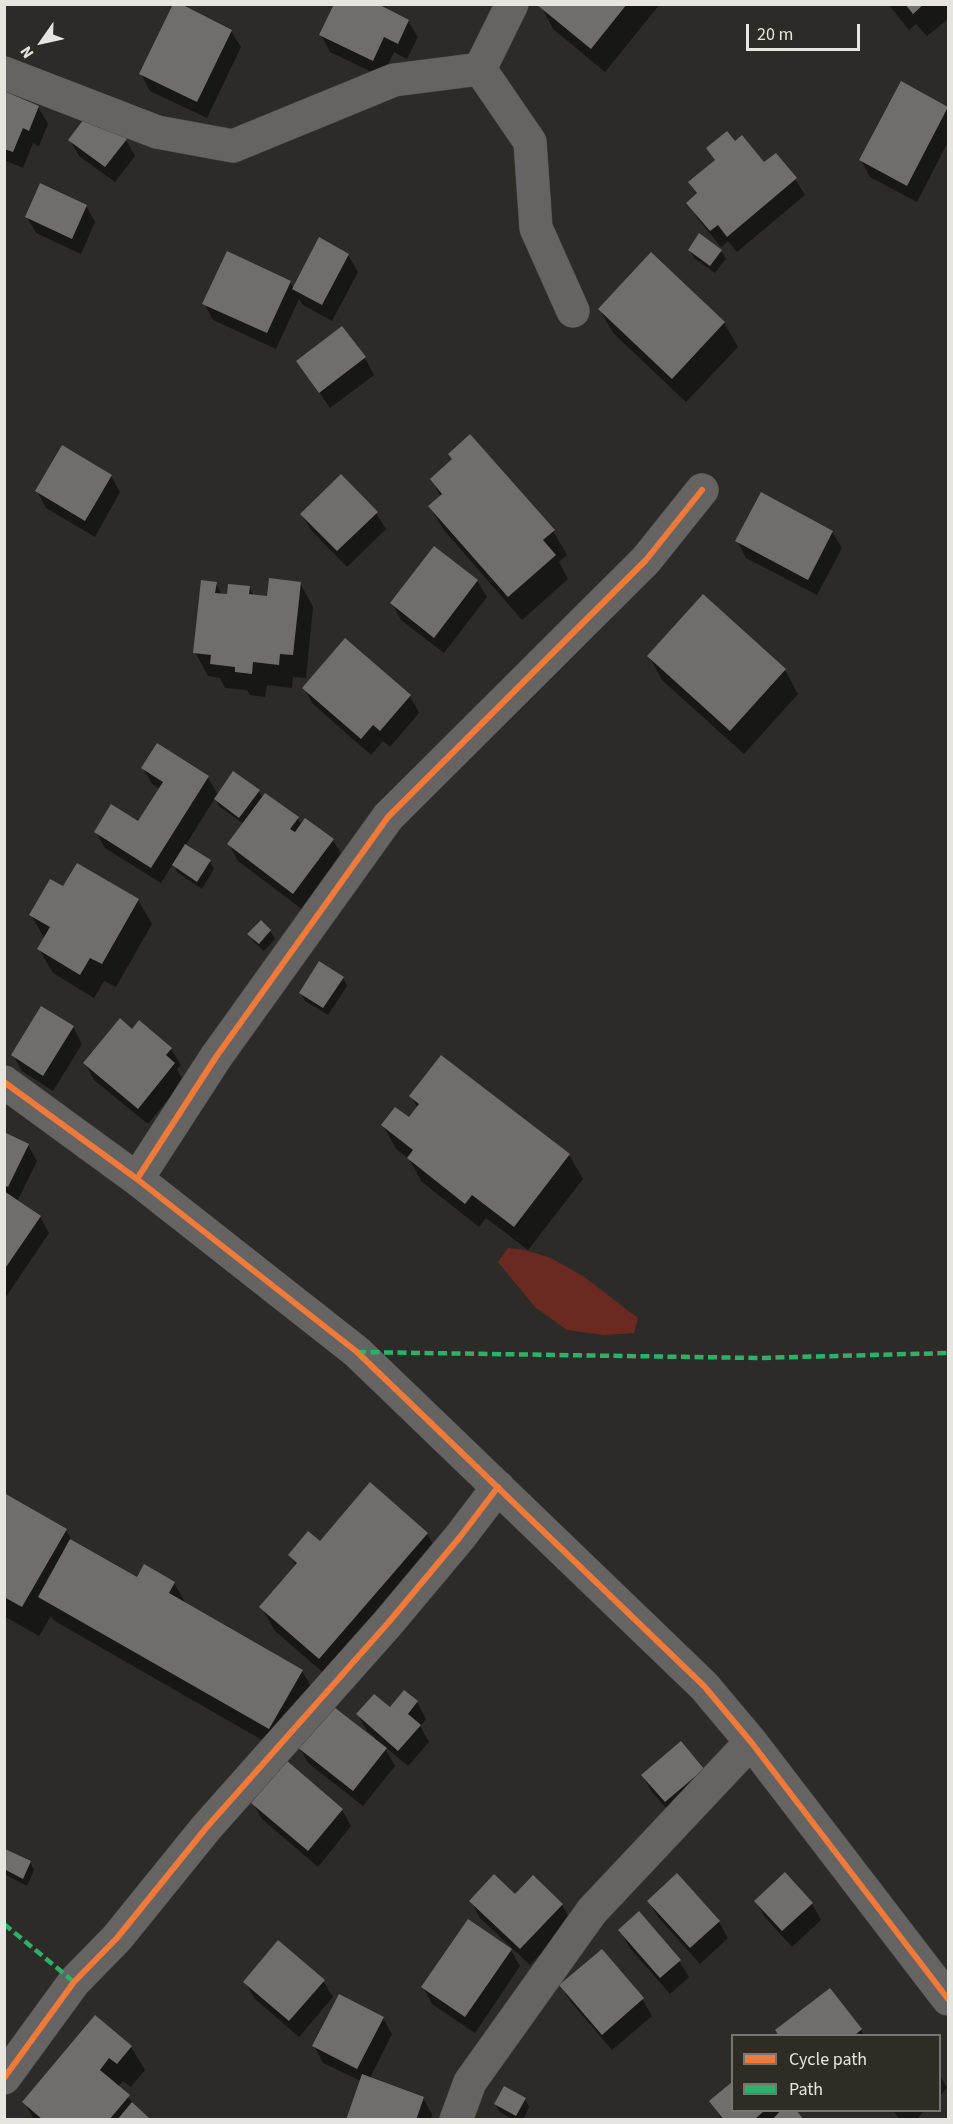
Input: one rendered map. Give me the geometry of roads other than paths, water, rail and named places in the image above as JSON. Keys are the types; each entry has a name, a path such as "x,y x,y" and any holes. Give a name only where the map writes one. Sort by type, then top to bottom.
{"street":[{"path":"480,69 512,4"},
{"path":"4,73 157,132 233,146 394,80 480,69"},
{"path":"480,69 530,142 536,228 573,311"},
{"path":"137,1179 216,1058 388,817 646,560 702,490"},
{"path":"4,1082 137,1179 357,1352 704,1686 751,1742 948,1999"},
{"path":"4,2078 74,1983 117,1938 206,1828 388,1623 460,1537 498,1487"},
{"path":"456,2120 470,2082 592,1911 751,1742"}]}
